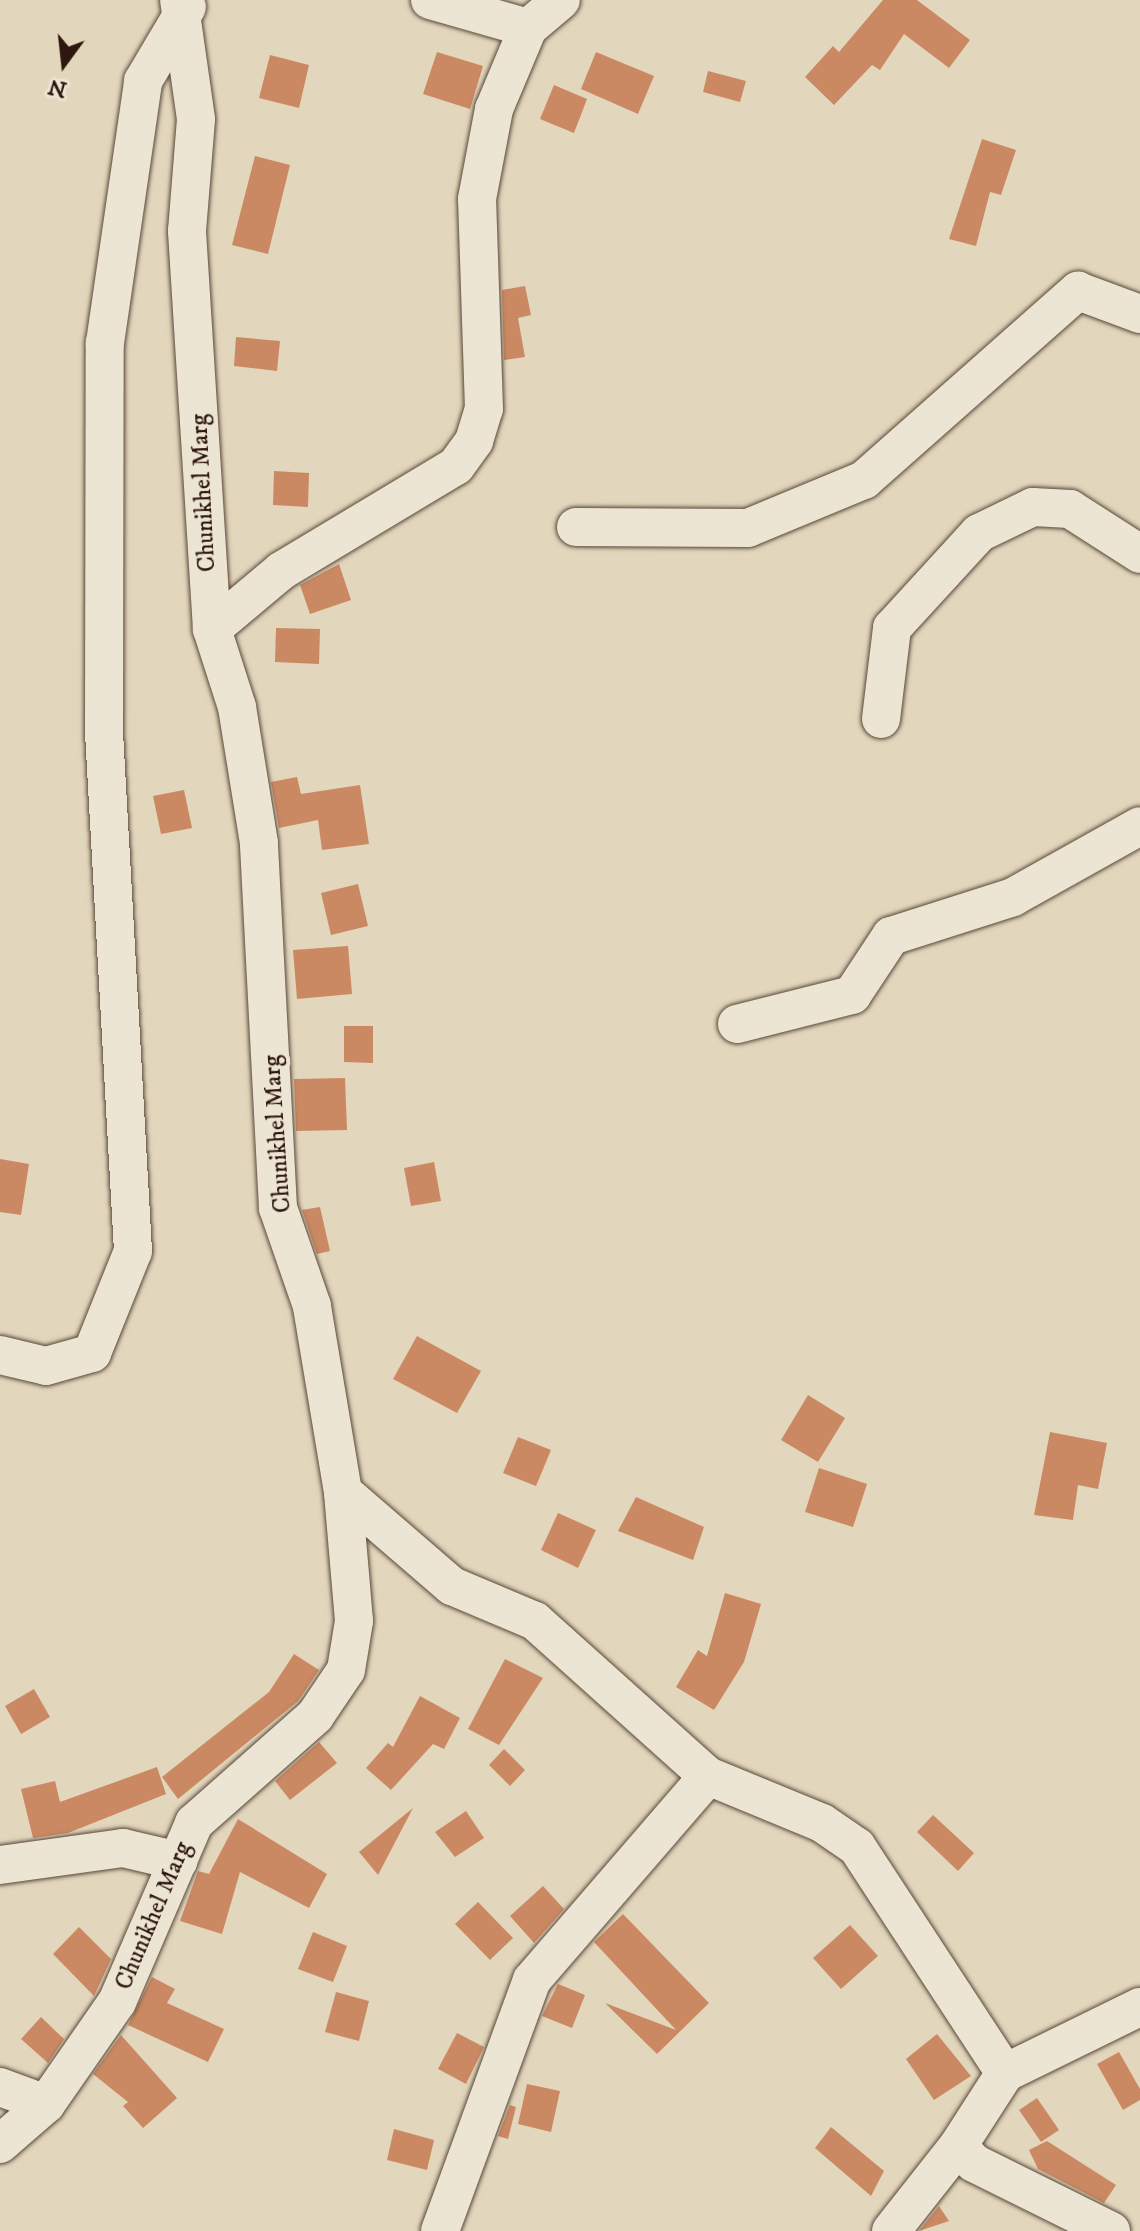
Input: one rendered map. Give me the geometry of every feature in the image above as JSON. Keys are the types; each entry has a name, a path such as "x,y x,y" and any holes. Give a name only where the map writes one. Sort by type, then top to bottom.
{"street":[{"path":"430,0 528,28"},
{"path":"212,629 281,571 456,466 474,441 484,409 477,199 494,109 528,28 561,0"},
{"path":"0,1355 46,1366 92,1353 133,1251 104,732 105,343 143,81 186,4"},
{"name":"Chunikhel Marg","path":"0,2144 46,2104 117,2002 194,1823 315,1716 346,1670 354,1621 343,1492 312,1306 278,1208 259,843 237,707 212,629 187,231 196,119 186,4"},
{"path":"576,527 748,528 864,480 1078,291 1140,314"},
{"path":"881,719 892,628 979,533 1033,507 1070,509 1140,554"},
{"path":"737,1024 852,995 891,936 1013,897 1140,826"},
{"path":"343,1492 452,1586 535,1621 708,1776 822,1823 857,1847 1005,2073"},
{"path":"440,2231 532,1980 708,1776"},
{"path":"0,1865 123,1848 179,1861"},
{"path":"891,2231 958,2146 1005,2073 1140,2007"},
{"path":"0,2087 46,2104"},
{"path":"958,2146 974,2163 1111,2231"}],"building":[{"path":"883,0 917,0 970,40 949,68 904,34 880,70 872,65 834,105 805,77 833,46 839,52"},
{"path":"437,52 483,66 470,109 423,94"},
{"path":"596,52 654,76 638,114 581,89"},
{"path":"270,55 309,65 299,108 259,98"},
{"path":"708,71 746,81 740,102 703,92"},
{"path":"554,85 587,99 574,133 540,119"},
{"path":"982,139 1016,150 1001,195 990,192 976,246 949,239"},
{"path":"255,156 290,165 268,254 232,245"},
{"path":"525,286 531,315 518,318 525,357 504,360 502,290"},
{"path":"236,337 280,341 277,371 234,366"},
{"path":"274,471 309,473 308,507 273,505"},
{"path":"339,564 351,600 310,614 300,585"},
{"path":"276,628 320,629 319,664 275,662"},
{"path":"297,777 301,794 360,785 369,844 322,850 318,820 279,828 271,782"},
{"path":"184,790 192,828 161,834 153,796"},
{"path":"358,884 368,926 331,935 321,893"},
{"path":"348,946 352,994 297,999 293,950"},
{"path":"344,1026 373,1026 373,1063 344,1062"},
{"path":"345,1078 347,1130 296,1131 294,1079"},
{"path":"0,1159 29,1164 21,1215 0,1212"},
{"path":"434,1162 441,1201 411,1206 404,1168"},
{"path":"320,1207 330,1251 317,1254 302,1210"},
{"path":"417,1336 481,1371 457,1413 393,1379"},
{"path":"808,1395 845,1418 818,1462 781,1440"},
{"path":"1050,1432 1107,1443 1098,1489 1078,1485 1073,1520 1034,1515"},
{"path":"518,1437 551,1450 536,1486 503,1473"},
{"path":"819,1468 867,1484 853,1527 805,1512"},
{"path":"636,1497 704,1527 693,1560 618,1531"},
{"path":"558,1513 596,1530 578,1568 541,1550"},
{"path":"725,1593 761,1604 744,1662 714,1710 676,1687 698,1650 707,1656"},
{"path":"294,1654 319,1670 298,1701 178,1799 162,1777 269,1692"},
{"path":"505,1659 543,1678 499,1745 468,1729"},
{"path":"34,1689 50,1717 21,1734 5,1706"},
{"path":"420,1696 460,1718 444,1749 433,1744 391,1790 366,1768 388,1743 393,1747"},
{"path":"319,1742 337,1763 290,1800 275,1781"},
{"path":"504,1749 525,1770 510,1786 489,1765"},
{"path":"157,1767 166,1794 68,1833 33,1838 21,1789 55,1781 60,1802"},
{"path":"413,1808 378,1875 359,1852"},
{"path":"466,1811 484,1838 455,1857 435,1832"},
{"path":"933,1815 974,1853 958,1871 917,1832"},
{"path":"238,1819 327,1874 309,1908 240,1872 222,1934 180,1921 198,1871 209,1874"},
{"path":"543,1886 564,1909 534,1943 510,1916"},
{"path":"478,1902 513,1938 490,1960 455,1924"},
{"path":"623,1914 709,2003 657,2054 605,2003 676,2030 594,1942"},
{"path":"850,1925 878,1956 841,1989 813,1958"},
{"path":"79,1927 111,1959 94,1996 53,1954"},
{"path":"313,1932 347,1946 333,1982 298,1969"},
{"path":"152,1977 175,1989 167,2003 224,2029 208,2062 128,2025"},
{"path":"558,1984 585,1995 572,2028 542,2016"},
{"path":"336,1992 369,2001 359,2041 325,2032"},
{"path":"41,2017 64,2039 48,2063 21,2039"},
{"path":"457,2033 484,2047 466,2084 438,2069"},
{"path":"937,2034 971,2076 934,2100 906,2059"},
{"path":"121,2035 177,2098 143,2128 123,2106 128,2102 93,2074"},
{"path":"1119,2052 1140,2089 1140,2100 1123,2110 1097,2064"},
{"path":"527,2084 560,2091 551,2132 518,2124"},
{"path":"1037,2098 1059,2130 1041,2142 1019,2110"},
{"path":"510,2105 516,2107 508,2139 498,2136"},
{"path":"831,2127 884,2171 871,2196 815,2148"},
{"path":"394,2129 434,2140 427,2170 387,2160"},
{"path":"1047,2141 1116,2185 1104,2203 1038,2169 1029,2150"},
{"path":"939,2206 949,2221 919,2231"}]}
